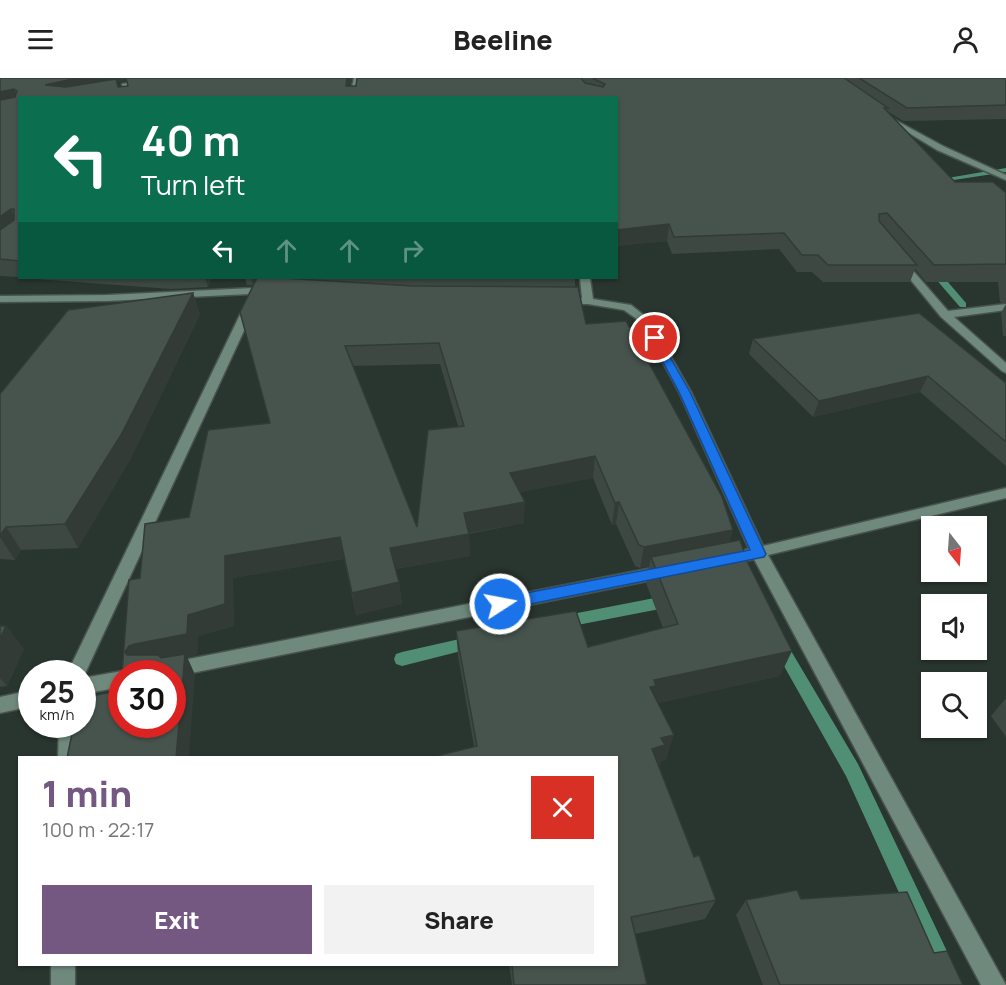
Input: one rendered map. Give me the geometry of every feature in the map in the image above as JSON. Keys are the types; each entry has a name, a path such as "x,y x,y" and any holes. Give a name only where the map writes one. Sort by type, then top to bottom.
{"street":[{"path":"352,96 357,78"},
{"path":"111,88 150,82"},
{"path":"122,87 126,96"},
{"path":"879,112 940,148 1006,178"},
{"path":"893,252 945,315 1006,369"},
{"path":"585,279 588,301"},
{"path":"0,299 107,298 262,284 284,291"},
{"path":"83,660 262,284"},
{"path":"553,301 588,301 627,307 645,320 684,392 759,554 994,985"},
{"path":"945,315 1006,307"},
{"path":"712,563 759,554 1006,493"},
{"path":"186,666 688,567"},
{"path":"0,705 18,701"},
{"path":"68,738 68,756"},
{"path":"63,966 63,985"}],"building":[{"path":"0,78 77,78 45,85 66,87 116,79 118,87 128,86 126,78 347,78 346,86 356,86 357,78 581,78 585,83 603,87 605,84 592,78 844,78 888,108 884,108 955,182 993,182 1006,192 1006,264 934,265 887,213 879,214 879,221 917,265 828,265 818,255 802,255 784,233 674,237 669,224 618,230 618,96 18,96 18,261 0,259 0,230 14,220 14,209 0,217 0,100 15,97 17,91 14,89 0,92"},
{"path":"859,78 1006,78 1006,105 907,108"},
{"path":"256,279 298,279 413,286 578,287 586,324 626,321 722,497 733,530 644,547 639,545 619,502 615,503 595,456 510,473 525,502 464,513 469,534 390,548 399,582 352,593 340,537 225,556 225,604 188,615 187,634 135,644 129,646 125,652 127,655 158,655 161,658 185,654 184,660 123,660 129,580 140,578 145,524 189,517 208,430 270,423 240,312","holes":["439,343 464,426 428,430 417,527 345,346"]},
{"path":"193,293 121,435 65,524 6,527 0,536 0,394 68,310"},
{"path":"919,313 1006,383 1006,442 928,376 819,401 753,339"},
{"path":"740,540 747,561 792,651 654,680 656,686 650,687 674,735 661,738 665,745 652,749 694,857 699,855 716,900 631,917 647,984 514,985 512,966 618,966 618,756 437,756 477,746 456,631 576,611 588,647 678,624 651,557"},
{"path":"0,626 6,626 0,639"},
{"path":"108,693 108,738 178,738 176,756 67,756 71,738 96,738 96,695"},
{"path":"797,890 801,899 907,892 934,953 947,951 963,985 780,985 746,900"}],"waterway":[{"path":"934,181 1006,170"},
{"path":"931,268 963,305"},
{"path":"562,622 670,601"},
{"path":"402,659 473,642"},
{"path":"779,643 852,770 952,985"}],"route":[{"path":"500,604 759,554 684,392 655,338"}]}
